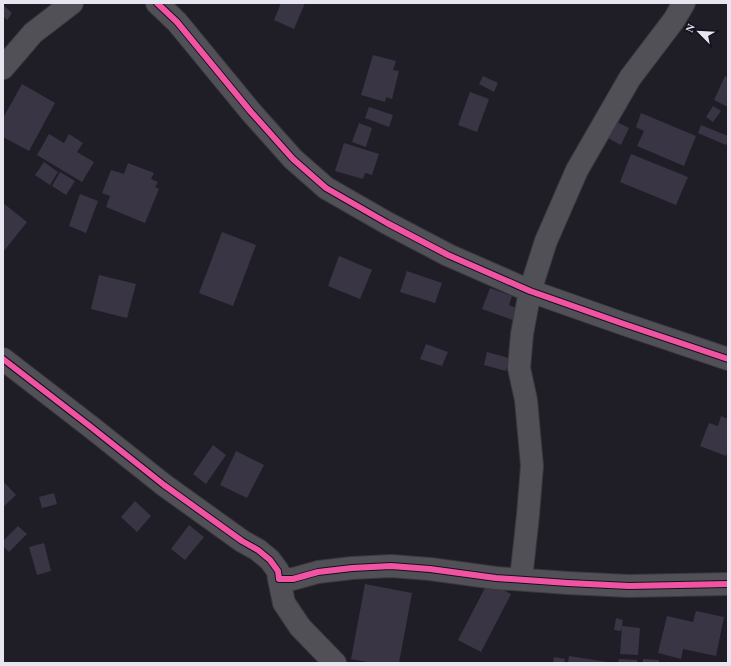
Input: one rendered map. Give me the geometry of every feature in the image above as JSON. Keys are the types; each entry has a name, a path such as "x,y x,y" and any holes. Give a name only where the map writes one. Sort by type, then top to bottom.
{"street":[{"path":"3,68 33,34 72,3"},
{"path":"157,3 177,22 251,112 293,159 326,188 387,223 448,254 530,291 728,359"},
{"path":"521,579 532,466 526,400 519,368 522,334 530,291 546,241 578,170 630,78 674,20 684,3"},
{"path":"3,359 92,427 164,485 258,550 270,560 278,571 284,603 300,627 335,663"},
{"path":"279,579 293,579 318,572 352,568 391,566 430,569 496,578 568,583 629,586 728,584"}],"building":[{"path":"281,3 305,3 294,29 274,20"},
{"path":"3,5 12,13 7,20 3,16"},
{"path":"373,55 396,61 393,70 399,71 392,99 386,97 385,102 361,95"},
{"path":"483,76 498,83 494,92 479,84"},
{"path":"725,76 728,78 728,107 714,100"},
{"path":"22,84 55,103 29,151 3,137 3,118"},
{"path":"470,92 489,99 477,132 458,125"},
{"path":"713,106 721,111 713,122 706,117"},
{"path":"369,107 393,115 389,127 365,118"},
{"path":"641,113 696,136 684,166 637,146 644,131 636,127"},
{"path":"613,120 629,128 621,145 606,137"},
{"path":"359,123 372,128 366,147 352,142"},
{"path":"701,125 728,136 726,145 698,133"},
{"path":"49,134 64,143 69,134 83,143 77,152 94,162 82,182 37,155"},
{"path":"344,143 379,154 372,175 365,173 363,179 335,171"},
{"path":"631,154 688,177 676,205 620,182"},
{"path":"44,162 58,172 50,185 35,175"},
{"path":"128,163 154,173 151,179 158,182 155,187 159,189 145,223 106,207 110,196 102,193 111,170 124,174"},
{"path":"60,172 75,181 66,195 52,186"},
{"path":"80,194 98,201 86,233 69,226"},
{"path":"3,203 27,222 4,251 3,250"},
{"path":"222,232 256,245 233,306 199,293"},
{"path":"339,256 372,270 360,299 328,286"},
{"path":"407,271 442,283 435,303 400,292"},
{"path":"99,275 136,284 127,318 91,309"},
{"path":"490,288 512,296 509,305 517,308 513,320 482,309"},
{"path":"426,344 448,352 442,366 420,359"},
{"path":"487,352 509,358 506,371 484,365"},
{"path":"721,416 728,419 728,450 726,456 700,446 709,423 718,426"},
{"path":"213,445 226,455 206,484 193,474"},
{"path":"236,451 264,465 247,498 220,485"},
{"path":"3,481 16,495 3,507"},
{"path":"54,493 57,504 42,508 39,497"},
{"path":"135,501 151,516 137,532 121,517"},
{"path":"189,525 204,537 185,560 171,549"},
{"path":"18,526 27,534 9,552 3,546 3,541"},
{"path":"44,543 51,571 37,575 29,547"},
{"path":"488,582 511,594 481,652 458,640"},
{"path":"365,584 412,593 399,663 372,663 351,659"},
{"path":"696,611 724,617 716,656 683,649 681,659 658,653 667,616 693,622"},
{"path":"616,618 623,620 621,631 614,630"},
{"path":"622,626 640,628 638,655 620,654"},
{"path":"569,656 607,662 607,663 568,663"},
{"path":"554,657 565,659 564,663 553,663"},
{"path":"619,659 637,660 637,663 618,663"},
{"path":"643,659 659,660 659,663 643,663"}],"cycle path":[{"path":"157,3 177,22 251,112 293,159 326,188 387,223 448,255 530,291 728,359"},
{"path":"3,359 164,485 242,541 258,550 270,560 278,571 279,579 293,579 318,572 352,568 391,566 430,569 496,578 568,583 629,586 728,584"}]}
